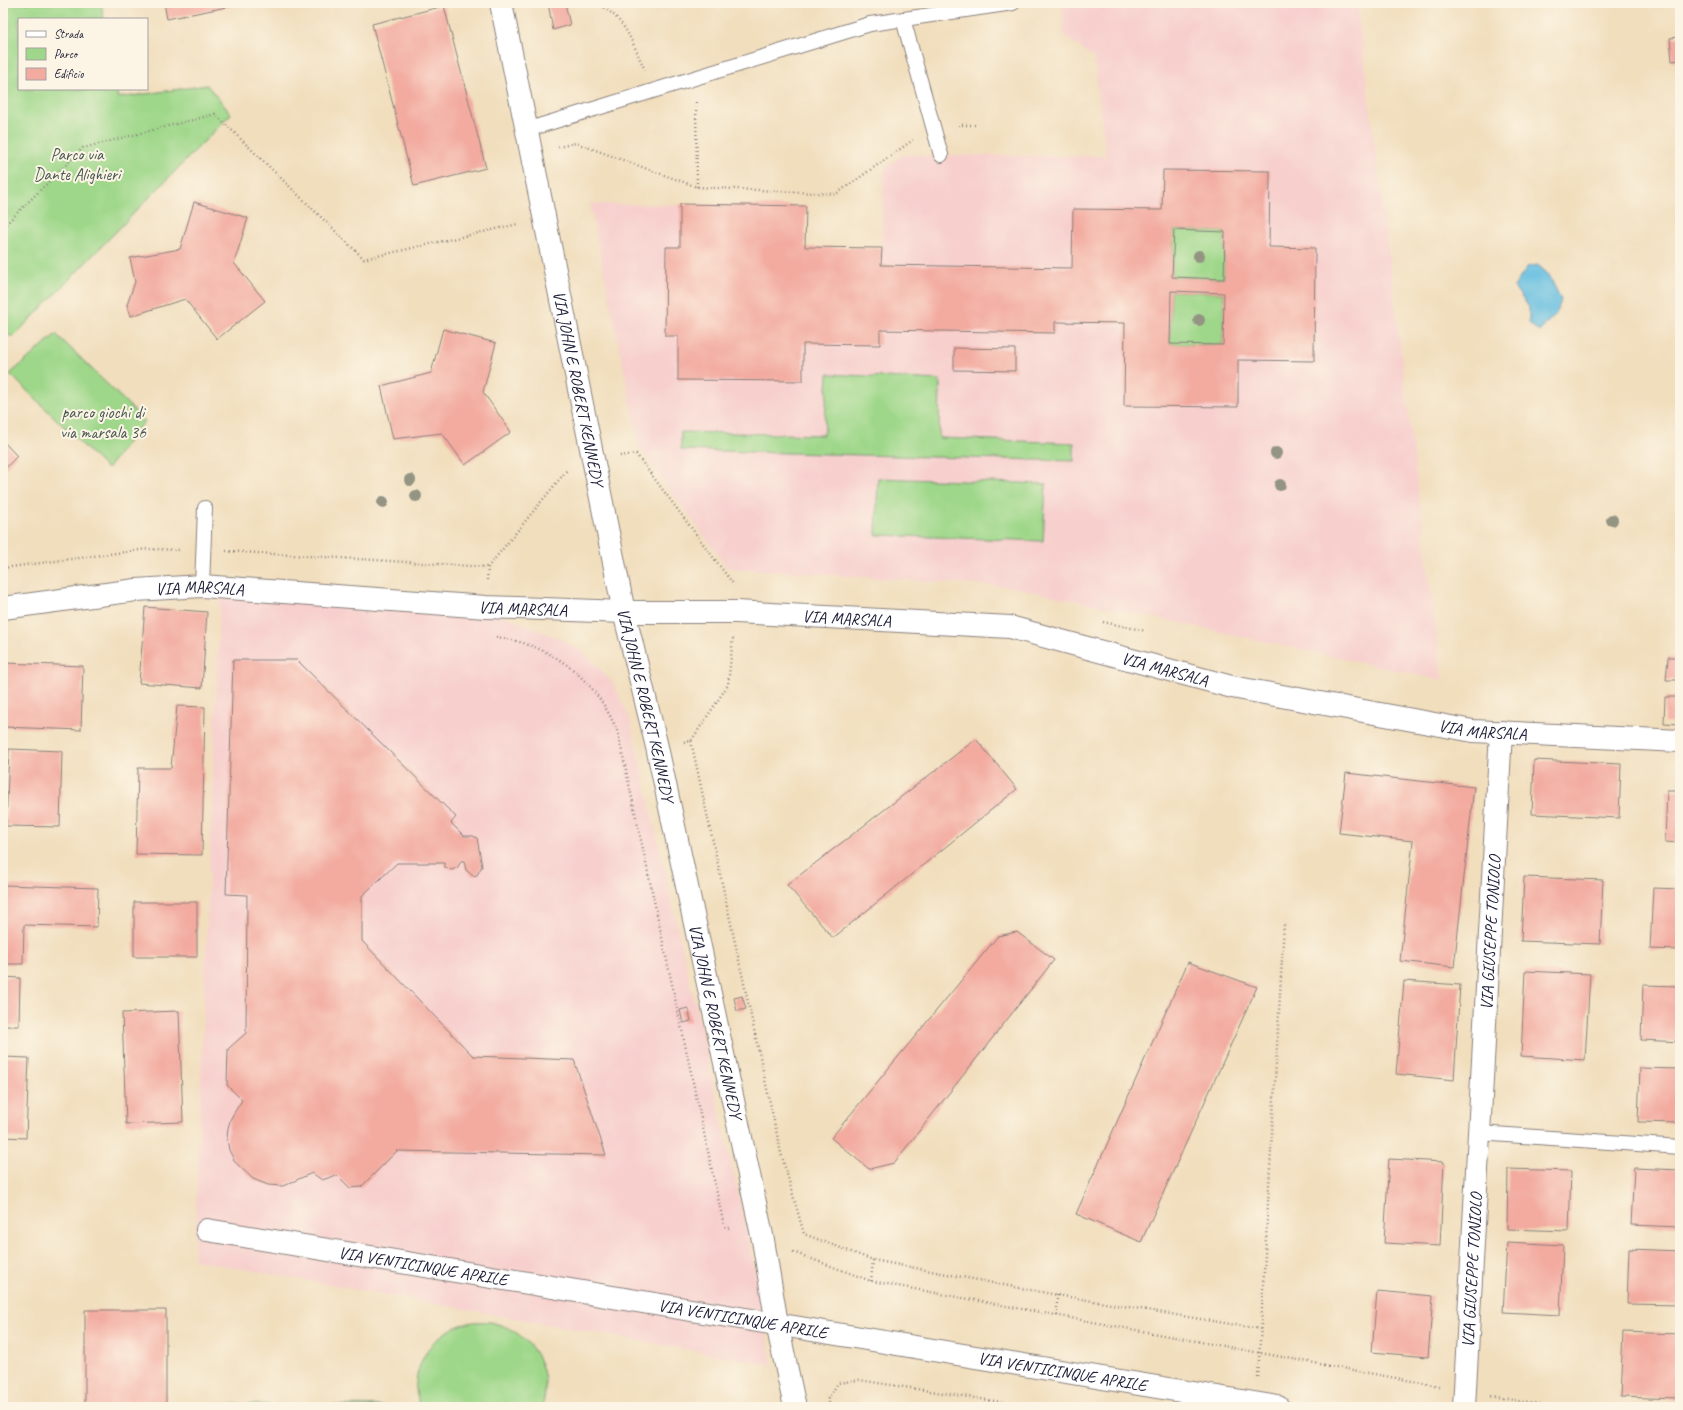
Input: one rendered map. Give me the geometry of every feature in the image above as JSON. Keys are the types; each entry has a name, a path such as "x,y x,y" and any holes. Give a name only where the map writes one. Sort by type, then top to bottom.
{"street":[{"name":"VIA JOHN E ROBERT KENNEDY","path":"501,3 592,460 624,612 657,747 763,1240 777,1324 795,1407"},
{"name":"VIA MARSALA","path":"3,608 136,590 202,586 486,607 624,612 736,612 1010,628 1232,687 1473,731 1680,741"},
{"name":"VIA GIUSEPPE TONIOLO","path":"1464,1399 1501,732"},
{"name":"VIA VENTICINQUE APRILE","path":"207,1230 1268,1405"}],"lane":[{"path":"526,130 870,24 1013,3"},
{"path":"903,19 940,155"},
{"path":"202,586 205,508"},
{"path":"1479,1134 1680,1147"}],"path":[{"path":"597,3 616,15 624,26 654,91"},
{"path":"696,78 696,187"},
{"path":"3,227 83,148 215,114 364,259 545,218"},
{"path":"532,153 576,142 696,187 836,194 933,126"},
{"path":"734,584 636,454 592,460 571,466 488,567 486,607 486,635 524,643 555,657 571,668 594,689 611,716 624,754 724,1226 871,1281 1258,1354 1464,1399 1551,1407"},
{"path":"3,568 147,549 203,550 488,567"},
{"path":"657,747 691,740 728,684 736,612"},
{"path":"691,740 780,1145 804,1234 873,1260 1058,1295 1260,1329"},
{"path":"1268,1405 1258,1354 1284,924"},
{"path":"871,1281 873,1260"},
{"path":"1057,1316 1058,1295"},
{"path":"830,1407 828,1399 838,1383 859,1380 1032,1407"}],"shaded area":[{"path":"1062,3 1357,3 1442,680 1012,587 728,568 640,449 590,204 806,206 805,247 881,248 884,169 903,155 1106,156 1094,58 1064,35"},
{"path":"220,595 497,613 558,638 585,653 613,683 630,719 749,1241 772,1365 194,1260"}],"green space":[{"name":"Parco via Dante Alighieri","path":"3,3 101,3 104,18 18,18 18,90 116,90 118,98 207,85 231,114 14,336 3,335"},
{"path":"1395,3 1445,3 1395,6"},
{"path":"1174,230 1225,232 1224,279 1172,277"},
{"path":"1171,291 1224,293 1223,345 1170,344"},
{"name":"parco giochi di via marsala 36","path":"56,334 145,421 107,469 10,374"},
{"path":"828,374 940,380 939,438 1074,443 1074,461 681,450 681,432 824,435"},
{"path":"878,478 1046,484 1043,541 876,535"},
{"path":"473,1322 490,1322 505,1326 520,1335 535,1352 544,1373 545,1396 542,1407 216,1407 216,1404 419,1406 416,1385 421,1361 426,1352 440,1337 458,1326"}],"water":[{"path":"1538,265 1549,275 1561,300 1557,312 1539,332 1529,323 1529,307 1514,287 1527,267"}],"building":[{"path":"164,3 242,3 242,4 167,19"},
{"path":"548,3 565,3 570,25 553,30"},
{"path":"444,6 486,168 414,186 372,24"},
{"path":"1680,37 1680,60 1672,61 1670,38"},
{"path":"1163,170 1270,171 1269,247 1315,248 1314,361 1238,360 1238,407 1124,406 1125,323 1055,322 1055,333 880,330 880,345 803,344 803,381 678,380 678,336 665,336 666,247 680,247 680,204 806,206 805,247 882,248 881,265 1072,268 1073,209 1162,210","holes":["1174,230 1225,232 1224,279 1172,277","1171,291 1224,293 1223,345 1170,344"]},
{"path":"194,202 248,218 234,263 265,301 217,339 185,299 131,316 127,305 135,282 130,258 180,249"},
{"path":"443,329 496,343 483,392 511,432 465,465 442,433 393,439 381,386 431,373"},
{"path":"954,348 1015,349 1015,371 954,370"},
{"path":"3,441 17,456 3,471"},
{"path":"145,607 207,612 202,688 139,683"},
{"path":"1668,657 1680,657 1680,680 1666,680"},
{"path":"233,660 297,660 456,817 451,823 464,836 473,836 477,838 482,866 477,875 473,876 466,870 464,861 461,861 458,867 452,870 445,867 444,863 397,863 362,896 362,941 473,1056 574,1060 606,1155 397,1151 361,1187 350,1188 337,1175 322,1180 312,1173 283,1186 268,1185 253,1179 235,1162 229,1150 227,1139 228,1128 231,1118 242,1100 227,1085 228,1049 246,1033 247,895 226,894"},
{"path":"5,663 83,666 81,730 3,727"},
{"path":"1665,697 1680,697 1680,724 1664,723"},
{"path":"177,706 205,707 202,855 136,854 138,768 171,768"},
{"path":"976,739 1017,789 833,938 787,885"},
{"path":"9,749 62,751 60,827 6,826"},
{"path":"1534,760 1621,764 1619,818 1532,814"},
{"path":"1346,773 1474,787 1454,967 1400,961 1413,841 1339,833"},
{"path":"1667,790 1680,790 1680,843 1665,842"},
{"path":"1524,877 1603,880 1600,944 1521,941"},
{"path":"3,885 98,888 97,927 24,925 23,964 3,964"},
{"path":"1653,888 1680,889 1680,950 1650,949"},
{"path":"134,902 197,902 197,957 134,957"},
{"path":"1017,932 1054,960 894,1163 869,1169 831,1138 998,936"},
{"path":"1188,962 1257,987 1141,1242 1076,1214"},
{"path":"1525,971 1590,974 1585,1060 1521,1056"},
{"path":"3,977 20,978 19,1026 3,1026"},
{"path":"1404,981 1460,985 1454,1080 1396,1074"},
{"path":"1643,985 1680,986 1680,1042 1641,1040"},
{"path":"742,996 746,1009 737,1011 734,998"},
{"path":"688,1008 691,1021 683,1023 680,1010"},
{"path":"179,1011 183,1122 126,1124 122,1013"},
{"path":"3,1057 29,1058 26,1138 3,1137"},
{"path":"1640,1068 1680,1069 1680,1123 1638,1122"},
{"path":"1389,1159 1444,1162 1440,1246 1384,1243"},
{"path":"1634,1168 1680,1170 1680,1227 1631,1225"},
{"path":"1508,1169 1571,1171 1569,1231 1507,1229"},
{"path":"1507,1242 1563,1245 1560,1315 1503,1312"},
{"path":"1629,1249 1680,1251 1680,1305 1627,1304"},
{"path":"1377,1291 1433,1296 1428,1357 1372,1352"},
{"path":"85,1310 166,1310 166,1407 85,1407"},
{"path":"1623,1332 1680,1334 1679,1399 1620,1397"}]}
